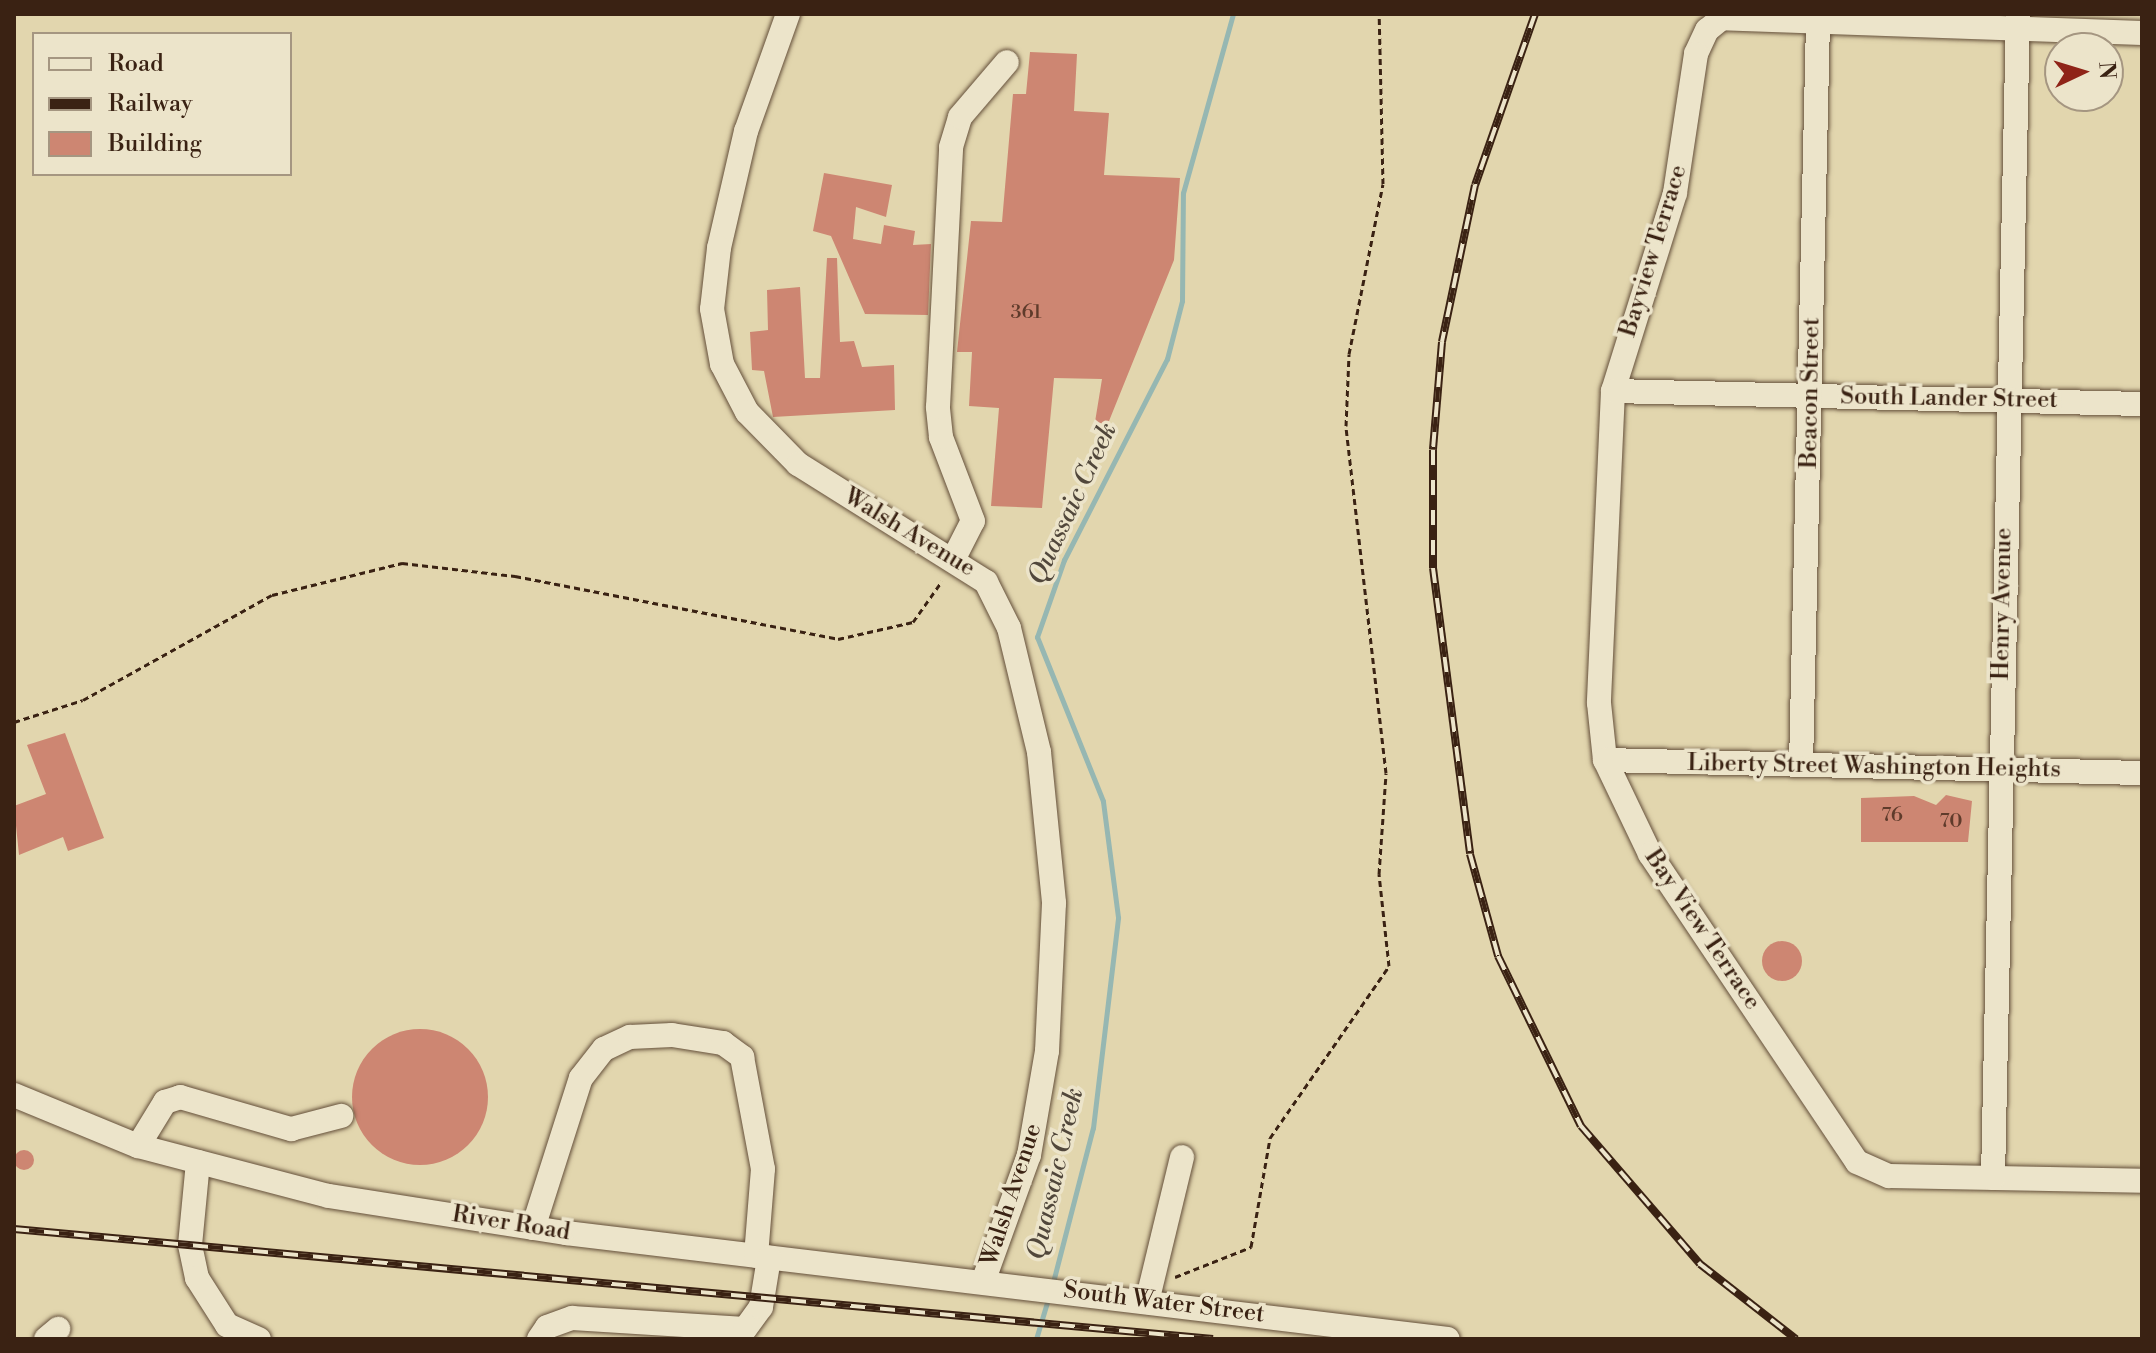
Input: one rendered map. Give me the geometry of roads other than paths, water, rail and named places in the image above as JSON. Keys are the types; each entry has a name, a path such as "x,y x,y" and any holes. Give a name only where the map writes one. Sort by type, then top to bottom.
{"street":[{"name":"Walsh Avenue","path":"788,14 746,131 719,248 712,309 722,364 747,412 798,464 955,556 999,602 1027,687 1054,903 1040,1109 983,1282"},
{"name":"Bayview Terrace","path":"1613,391 1675,193 1696,54 1716,20 1818,21"},
{"path":"1818,21 2130,26"},
{"name":"Beacon Street","path":"1801,765 1818,21"},
{"name":"Henry Avenue","path":"1993,1178 2007,401 2018,22"},
{"path":"955,556 973,521 941,437 938,407 951,147 960,117 1007,62"},
{"name":"South Lander Street","path":"1613,391 2142,404"},
{"name":"Bay View Terrace","path":"1613,391 1599,703 1605,760 1650,854 1857,1162 1889,1176 2142,1181"},
{"name":"Liberty Street Washington Heights","path":"1605,760 2142,773"},
{"path":"533,1228 581,1078 604,1049 630,1037 672,1035 723,1043 742,1057 763,1169 762,1257 757,1319 745,1329 572,1318 547,1327 539,1339"},
{"name":"River Road","path":"14,1095 138,1146 329,1196 533,1228 1024,1287"},
{"path":"138,1146 165,1102 180,1097 291,1129 341,1116"},
{"path":"1148,1302 1182,1157"},
{"path":"198,1162 190,1245 197,1278 227,1325 259,1339"},
{"name":"South Water Street","path":"1024,1287 1432,1338"}],"waterway":[{"name":"Quassaic Creek","path":"1052,1286 1093,1128 1118,917 1103,801 1037,637 1064,560 1167,359 1182,301 1183,193 1233,14"},
{"name":"Quassaic Creek","path":"1036,1339 1048,1299"}],"railway":[{"path":"1535,14 1475,185 1442,342 1433,450 1433,568 1470,854 1498,956 1581,1126 1700,1264 1796,1339"},
{"path":"14,1229 1213,1339"}]}
